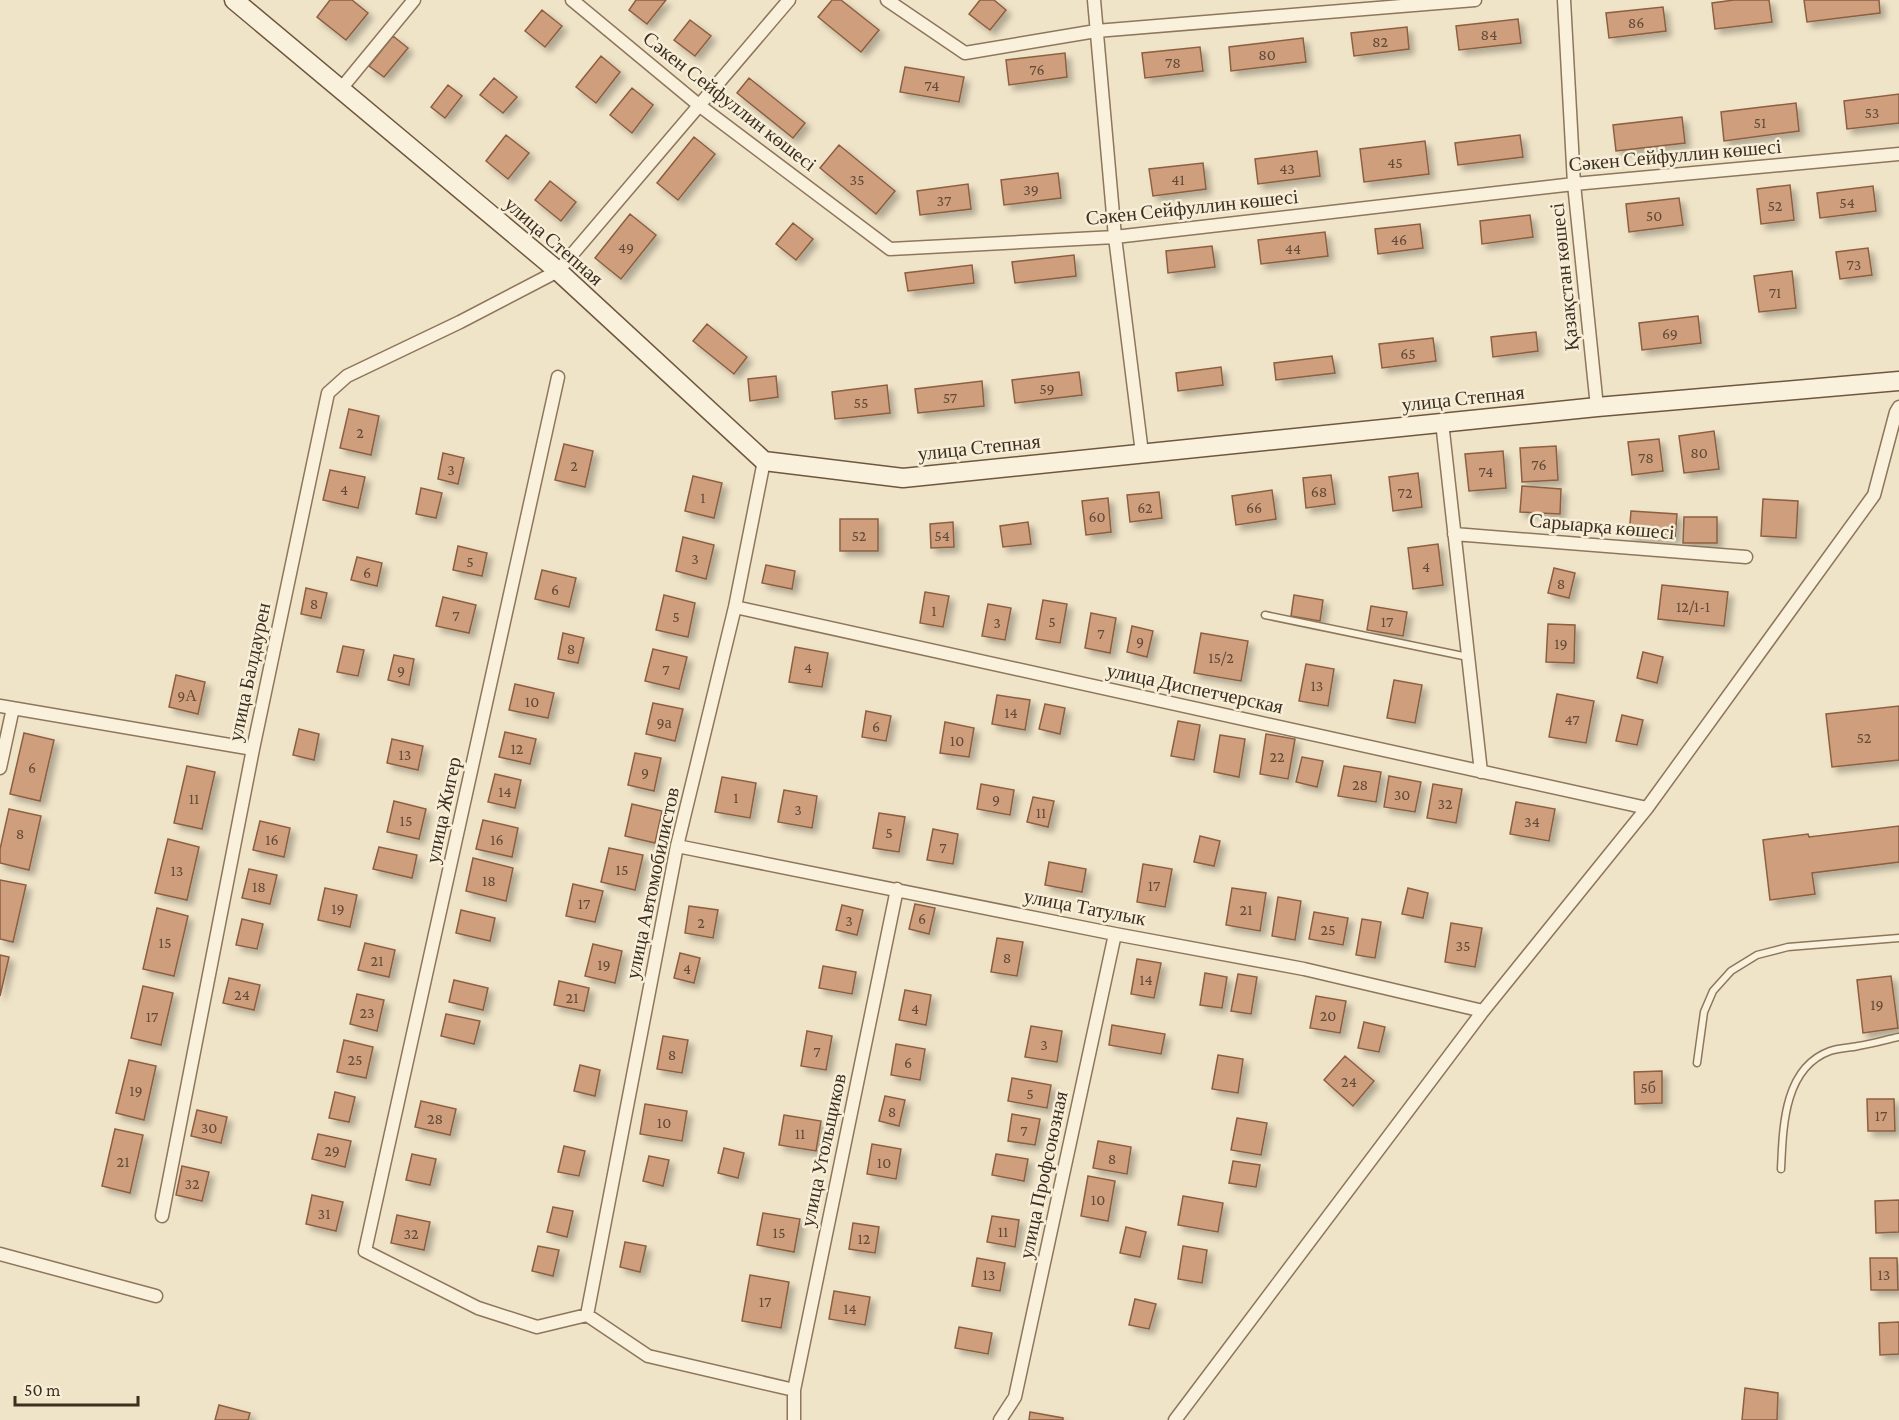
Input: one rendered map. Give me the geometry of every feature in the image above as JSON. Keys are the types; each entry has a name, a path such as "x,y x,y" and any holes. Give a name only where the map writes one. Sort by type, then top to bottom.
{"street":[{"name":"улица Степная","path":"234,0 558,271 764,461 903,478 1442,422 1899,381"},
{"path":"340,90 414,0"},
{"name":"Сәкен Сейфуллин көшесі","path":"572,0 700,105 890,249 1115,237 1574,184 1899,154"},
{"path":"558,271 789,0"},
{"path":"887,0 965,52 1096,31 1475,0"},
{"path":"1094,0 1115,237 1142,453"},
{"name":"Қазақстан көшесі","path":"1564,0 1574,184 1597,407"},
{"name":"улица Балдаурен","path":"162,1216 253,749 328,393 347,376 460,322 558,271"},
{"name":"улица Жигер","path":"558,377 365,1251 478,1308 537,1327 587,1315"},
{"path":"1175,1420 1483,1011 1647,808 1874,495 1899,407"},
{"path":"1442,422 1482,772"},
{"name":"улица Автомобилистов","path":"587,1315 677,846 735,606 764,461"},
{"name":"Сарыарқа көшесі","path":"1454,534 1746,557"},
{"name":"улица Диспетчерская","path":"735,606 1647,808"},
{"path":"0,706 253,749"},
{"path":"0,768 13,708"},
{"name":"улица Татулык","path":"677,846 1304,969 1483,1011"},
{"name":"улица Угольщиков","path":"795,1420 794,1390 897,889"},
{"name":"улица Профсоюзная","path":"1000,1420 1015,1398 1115,933"},
{"path":"0,1254 156,1296"},
{"path":"587,1315 648,1356 794,1390"}],"lane":[{"path":"1265,615 1468,657"},
{"path":"1697,1063 1704,1012 1713,991 1731,971 1748,960 1757,955 1788,947 1899,938"},
{"path":"1781,1169 1784,1116 1791,1093 1803,1071 1817,1058 1830,1051 1899,1037"}],"building":[{"path":"330,0 352,0 368,13 346,40 317,17"},
{"path":"636,0 666,0 647,24 629,10"},
{"path":"832,0 841,0 879,30 861,52 818,17"},
{"path":"980,0 994,0 1006,10 990,30 969,14"},
{"path":"1734,0 1769,0 1772,22 1715,29 1712,3"},
{"path":"1804,0 1879,0 1880,13 1807,22"},
{"path":"1663,7 1666,31 1609,38 1606,13"},
{"path":"542,10 562,26 545,47 525,31"},
{"path":"1518,19 1521,43 1459,50 1456,26"},
{"path":"690,20 711,36 695,56 674,40"},
{"path":"1407,27 1409,49 1354,56 1351,33"},
{"path":"393,36 408,48 384,77 369,66"},
{"path":"1303,38 1306,62 1231,71 1229,47"},
{"path":"1200,47 1203,71 1145,78 1142,53"},
{"path":"1065,53 1067,77 1009,85 1006,60"},
{"path":"601,56 620,72 596,103 576,87"},
{"path":"905,67 964,77 959,102 900,92"},
{"path":"494,78 517,97 503,113 480,95"},
{"path":"749,78 805,123 793,138 737,93"},
{"path":"448,85 462,96 445,118 431,107"},
{"path":"632,88 653,105 632,133 610,115"},
{"path":"1899,94 1899,123 1847,129 1844,101"},
{"path":"1796,103 1799,131 1724,141 1721,112"},
{"path":"1682,117 1685,143 1616,151 1613,125"},
{"path":"506,135 529,153 508,179 486,161"},
{"path":"1520,135 1523,157 1458,165 1455,143"},
{"path":"694,137 715,154 678,200 657,183"},
{"path":"1425,141 1429,174 1364,182 1360,149"},
{"path":"839,145 895,191 876,214 820,168"},
{"path":"1317,151 1320,176 1258,184 1255,159"},
{"path":"1203,163 1206,189 1153,196 1149,169"},
{"path":"1058,173 1061,198 1004,205 1001,180"},
{"path":"550,181 576,202 561,221 535,200"},
{"path":"968,184 971,209 920,215 917,191"},
{"path":"1790,185 1794,220 1761,224 1757,189"},
{"path":"1873,186 1876,211 1820,218 1817,193"},
{"path":"1679,198 1683,225 1629,232 1626,204"},
{"path":"630,214 656,235 621,279 595,258"},
{"path":"1530,215 1533,237 1482,244 1480,221"},
{"path":"793,223 813,239 796,260 776,244"},
{"path":"1420,224 1423,248 1378,254 1375,229"},
{"path":"1325,232 1328,256 1261,264 1258,240"},
{"path":"1212,246 1215,267 1168,273 1166,251"},
{"path":"1868,248 1872,275 1840,279 1836,252"},
{"path":"1074,255 1076,276 1015,283 1012,262"},
{"path":"972,265 974,283 908,291 905,273"},
{"path":"1792,271 1796,308 1759,312 1754,276"},
{"path":"1698,316 1701,343 1642,350 1639,323"},
{"path":"707,324 747,357 734,374 693,341"},
{"path":"1536,332 1538,351 1493,357 1491,337"},
{"path":"1433,338 1436,361 1382,368 1379,344"},
{"path":"1332,356 1335,373 1276,380 1274,363"},
{"path":"1221,367 1223,385 1178,391 1176,373"},
{"path":"1079,372 1082,395 1015,403 1012,380"},
{"path":"776,376 778,397 750,401 748,379"},
{"path":"982,381 984,406 918,413 915,389"},
{"path":"887,385 890,413 835,419 832,392"},
{"path":"349,409 379,416 371,455 340,448"},
{"path":"1714,431 1719,469 1684,473 1679,436"},
{"path":"1659,439 1663,471 1632,475 1628,442"},
{"path":"564,444 593,451 585,487 555,480"},
{"path":"1556,446 1558,480 1522,482 1520,448"},
{"path":"1503,451 1506,488 1469,491 1465,454"},
{"path":"443,453 464,458 458,484 438,479"},
{"path":"330,470 365,477 358,508 323,500"},
{"path":"1418,473 1422,507 1393,511 1389,477"},
{"path":"1331,475 1335,504 1306,508 1303,478"},
{"path":"693,476 722,483 714,518 685,511"},
{"path":"1522,486 1561,489 1560,514 1520,512"},
{"path":"421,488 442,493 436,518 416,514"},
{"path":"1272,490 1276,519 1236,525 1232,496"},
{"path":"1159,492 1162,518 1130,522 1127,495"},
{"path":"1108,498 1111,532 1086,535 1082,501"},
{"path":"1763,499 1798,501 1796,538 1761,536"},
{"path":"1631,511 1677,514 1675,539 1629,536"},
{"path":"1684,517 1717,517 1717,543 1683,543"},
{"path":"840,519 878,519 878,551 840,551"},
{"path":"953,522 954,547 931,548 930,524"},
{"path":"1028,522 1031,544 1003,547 1000,526"},
{"path":"683,537 714,545 706,579 676,571"},
{"path":"1438,544 1443,585 1413,589 1408,548"},
{"path":"458,546 487,553 482,576 453,570"},
{"path":"357,557 382,563 377,586 351,580"},
{"path":"766,565 795,571 792,589 762,583"},
{"path":"1554,568 1575,573 1569,598 1548,593"},
{"path":"542,570 576,578 569,607 535,599"},
{"path":"1662,585 1728,592 1724,626 1658,619"},
{"path":"306,588 327,593 321,618 301,614"},
{"path":"925,592 949,596 943,627 920,623"},
{"path":"664,595 695,603 688,637 656,630"},
{"path":"1294,595 1323,600 1320,621 1291,616"},
{"path":"443,597 476,605 469,633 436,626"},
{"path":"1043,600 1067,604 1060,643 1036,639"},
{"path":"988,604 1011,608 1005,640 982,636"},
{"path":"1371,606 1407,612 1403,636 1367,630"},
{"path":"1091,613 1116,618 1110,653 1085,648"},
{"path":"1548,624 1575,625 1574,663 1546,662"},
{"path":"1132,626 1153,631 1147,657 1127,652"},
{"path":"563,633 584,638 578,663 558,659"},
{"path":"1201,633 1248,641 1241,681 1194,673"},
{"path":"343,646 364,650 358,676 337,672"},
{"path":"795,647 828,653 822,687 789,682"},
{"path":"653,649 687,657 679,689 645,681"},
{"path":"1643,652 1663,657 1657,683 1637,678"},
{"path":"394,655 414,659 409,685 388,680"},
{"path":"1306,664 1334,669 1328,706 1299,701"},
{"path":"176,675 205,682 198,714 169,707"},
{"path":"1394,680 1422,685 1415,723 1387,718"},
{"path":"515,684 554,693 548,718 509,710"},
{"path":"1557,694 1594,701 1586,743 1549,737"},
{"path":"997,695 1030,700 1025,730 992,724"},
{"path":"653,703 683,709 675,741 646,734"},
{"path":"1045,704 1065,708 1060,734 1039,729"},
{"path":"1899,706 1899,760 1832,767 1826,714"},
{"path":"866,711 891,716 886,741 862,737"},
{"path":"1622,715 1643,720 1637,745 1616,741"},
{"path":"1178,721 1200,725 1194,760 1171,756"},
{"path":"945,722 974,728 969,757 940,753"},
{"path":"299,729 319,734 314,760 293,755"},
{"path":"505,732 536,739 530,764 499,757"},
{"path":"24,733 54,740 40,801 10,794"},
{"path":"1266,734 1295,739 1288,779 1260,774"},
{"path":"1220,735 1245,739 1239,777 1214,772"},
{"path":"392,739 423,746 418,770 387,763"},
{"path":"635,753 661,758 654,791 628,785"},
{"path":"1302,757 1323,761 1317,787 1296,782"},
{"path":"187,766 215,772 202,829 174,823"},
{"path":"1344,766 1381,772 1376,802 1338,796"},
{"path":"495,774 521,780 515,808 488,802"},
{"path":"1389,776 1421,782 1415,812 1384,807"},
{"path":"722,777 756,783 750,818 715,812"},
{"path":"981,784 1014,790 1010,815 977,809"},
{"path":"1433,784 1462,789 1456,823 1427,818"},
{"path":"784,790 817,796 812,828 778,822"},
{"path":"1033,797 1054,801 1048,827 1027,822"},
{"path":"394,801 426,809 419,839 387,832"},
{"path":"1516,802 1555,809 1549,841 1510,834"},
{"path":"632,804 662,811 655,843 625,836"},
{"path":"9,809 41,816 29,870 0,863 0,849"},
{"path":"879,813 905,817 899,852 873,848"},
{"path":"483,820 518,828 512,857 476,849"},
{"path":"260,821 290,828 284,857 253,850"},
{"path":"1899,826 1899,862 1812,873 1815,894 1770,900 1763,840"},
{"path":"933,829 958,834 953,864 927,860"},
{"path":"1200,836 1220,841 1214,866 1194,862"},
{"path":"168,839 199,847 187,900 155,893"},
{"path":"379,847 417,855 412,878 373,869"},
{"path":"609,848 643,855 635,890 601,882"},
{"path":"473,858 513,868 506,901 466,891"},
{"path":"1049,862 1086,869 1082,892 1045,885"},
{"path":"1143,864 1172,869 1165,907 1137,902"},
{"path":"249,869 277,875 270,904 242,898"},
{"path":"0,880 26,885 13,942 0,939"},
{"path":"573,884 603,891 595,922 566,916"},
{"path":"325,888 357,895 350,927 318,920"},
{"path":"1232,888 1266,893 1260,931 1226,925"},
{"path":"1408,888 1428,893 1423,918 1402,914"},
{"path":"1278,897 1301,901 1295,940 1272,936"},
{"path":"915,904 935,908 929,934 909,929"},
{"path":"842,905 863,910 857,935 836,930"},
{"path":"689,906 718,910 713,938 685,933"},
{"path":"157,908 188,916 174,976 143,969"},
{"path":"461,910 495,918 490,941 456,933"},
{"path":"1314,912 1348,918 1343,945 1309,939"},
{"path":"242,919 263,924 257,949 236,945"},
{"path":"1362,919 1381,922 1375,958 1356,955"},
{"path":"1451,923 1482,928 1475,967 1445,962"},
{"path":"997,938 1023,942 1017,976 991,972"},
{"path":"365,943 395,950 389,977 358,970"},
{"path":"593,944 622,951 615,983 585,976"},
{"path":"680,953 700,958 694,983 674,978"},
{"path":"0,955 9,957 0,996"},
{"path":"1137,959 1161,963 1154,998 1131,994"},
{"path":"823,966 856,972 852,994 819,988"},
{"path":"1205,973 1227,977 1222,1008 1200,1005"},
{"path":"1238,974 1257,977 1251,1014 1231,1011"},
{"path":"1891,976 1898,1028 1863,1033 1857,980"},
{"path":"229,978 260,985 254,1010 223,1003"},
{"path":"454,980 488,988 483,1010 449,1002"},
{"path":"559,981 589,988 584,1011 554,1005"},
{"path":"143,986 173,993 161,1045 131,1038"},
{"path":"905,990 931,995 926,1025 899,1020"},
{"path":"357,994 384,1000 377,1031 350,1024"},
{"path":"1316,996 1346,1001 1340,1033 1310,1028"},
{"path":"446,1014 480,1021 474,1044 441,1036"},
{"path":"1364,1022 1385,1027 1379,1052 1358,1048"},
{"path":"1112,1025 1165,1034 1161,1054 1109,1045"},
{"path":"1031,1026 1062,1031 1057,1062 1025,1057"},
{"path":"807,1031 832,1036 826,1070 801,1066"},
{"path":"663,1036 688,1040 682,1073 657,1069"},
{"path":"344,1040 373,1047 366,1078 337,1072"},
{"path":"896,1044 925,1049 920,1080 891,1075"},
{"path":"1218,1055 1243,1059 1238,1093 1212,1089"},
{"path":"1345,1056 1374,1081 1353,1106 1324,1080"},
{"path":"129,1060 156,1066 144,1120 116,1113"},
{"path":"580,1065 600,1070 595,1096 574,1091"},
{"path":"1662,1071 1662,1103 1635,1104 1634,1072"},
{"path":"1012,1078 1051,1085 1047,1108 1008,1101"},
{"path":"335,1092 355,1097 349,1122 329,1118"},
{"path":"885,1096 905,1100 899,1126 879,1121"},
{"path":"1867,1099 1894,1099 1895,1131 1868,1131"},
{"path":"421,1101 456,1109 450,1135 415,1127"},
{"path":"645,1104 687,1111 682,1141 640,1134"},
{"path":"197,1110 227,1117 221,1143 191,1136"},
{"path":"1012,1114 1040,1119 1035,1145 1008,1141"},
{"path":"784,1115 821,1121 816,1151 779,1145"},
{"path":"1237,1118 1267,1123 1261,1155 1231,1150"},
{"path":"115,1129 143,1135 130,1193 102,1186"},
{"path":"318,1134 351,1141 345,1167 312,1159"},
{"path":"1098,1141 1131,1147 1127,1174 1093,1168"},
{"path":"872,1144 901,1149 896,1179 867,1174"},
{"path":"564,1146 585,1151 579,1176 558,1172"},
{"path":"724,1148 744,1153 738,1178 718,1173"},
{"path":"412,1154 436,1159 430,1185 406,1180"},
{"path":"996,1154 1028,1159 1024,1181 992,1175"},
{"path":"649,1156 669,1160 663,1186 643,1181"},
{"path":"1233,1161 1260,1165 1256,1187 1229,1183"},
{"path":"182,1166 209,1172 202,1201 176,1195"},
{"path":"1088,1176 1115,1181 1108,1221 1081,1216"},
{"path":"312,1195 343,1202 336,1231 306,1224"},
{"path":"1183,1196 1223,1203 1218,1232 1178,1225"},
{"path":"1899,1200 1899,1232 1876,1233 1875,1201"},
{"path":"553,1207 573,1211 567,1237 547,1232"},
{"path":"763,1213 800,1219 794,1252 757,1245"},
{"path":"397,1215 430,1222 424,1250 391,1243"},
{"path":"992,1216 1019,1220 1015,1247 987,1242"},
{"path":"853,1223 879,1227 875,1253 849,1249"},
{"path":"1126,1227 1146,1232 1140,1257 1120,1253"},
{"path":"625,1242 646,1246 640,1272 620,1267"},
{"path":"538,1246 559,1250 553,1276 532,1271"},
{"path":"1183,1246 1207,1250 1202,1283 1178,1279"},
{"path":"977,1258 1005,1263 1000,1291 972,1286"},
{"path":"1870,1258 1897,1258 1898,1290 1871,1290"},
{"path":"750,1275 789,1282 781,1328 742,1321"},
{"path":"834,1291 870,1297 865,1325 829,1319"},
{"path":"1135,1299 1156,1304 1149,1329 1129,1325"},
{"path":"1899,1322 1899,1354 1880,1355 1879,1323"},
{"path":"959,1327 992,1333 988,1354 955,1348"},
{"path":"1745,1388 1778,1393 1777,1420 1742,1420"},
{"path":"219,1405 250,1413 248,1420 215,1420"},
{"path":"1030,1412 1063,1418 1063,1420 1029,1420"}]}
